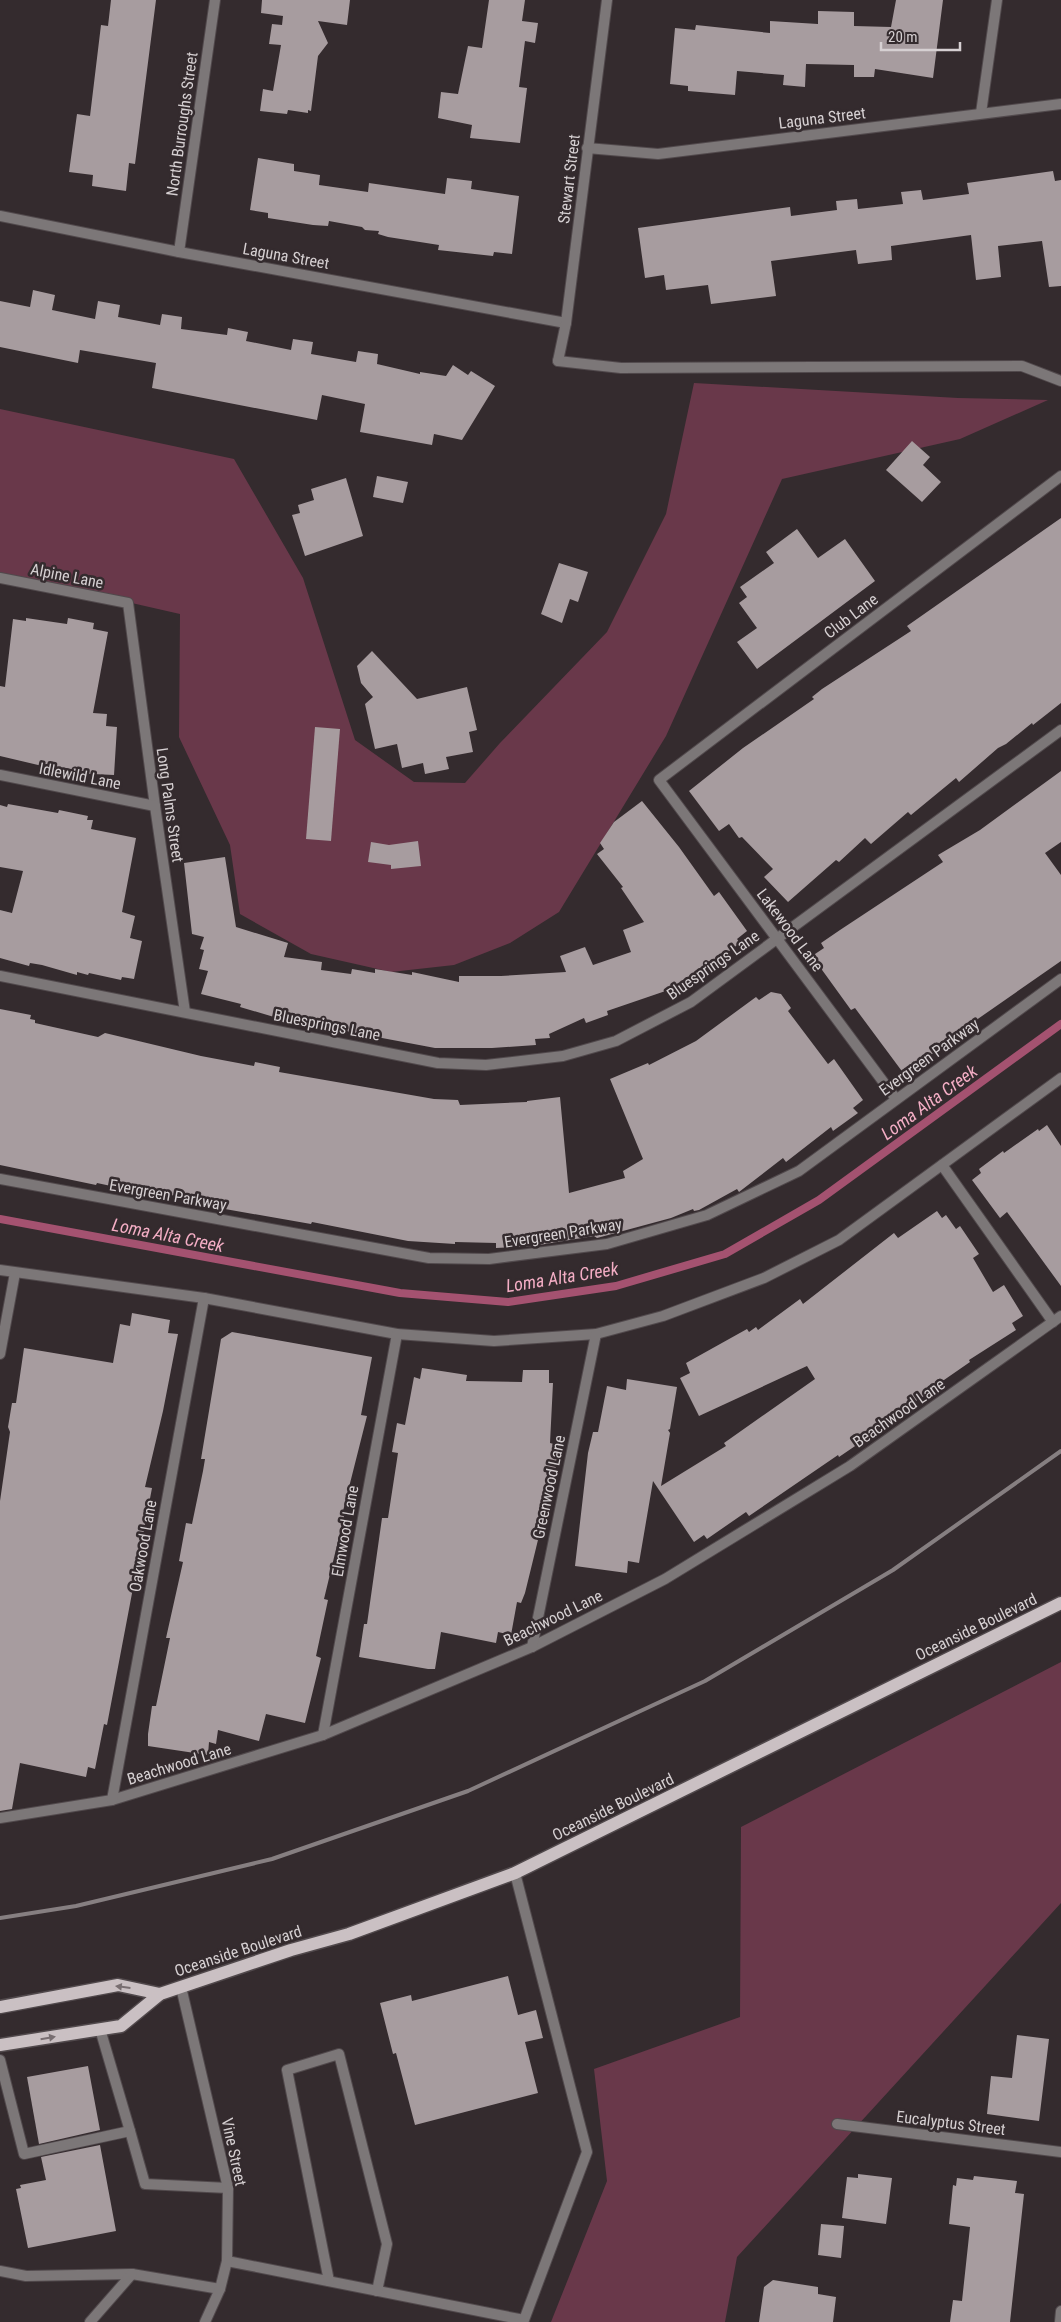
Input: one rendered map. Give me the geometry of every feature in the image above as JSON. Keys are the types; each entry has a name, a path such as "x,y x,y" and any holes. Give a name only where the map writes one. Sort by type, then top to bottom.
{"main road":[{"name":"Oceanside Boulevard","path":"0,2046 121,2026 160,1994 291,1950 349,1934 515,1873 1061,1603"},
{"name":"Oceanside Boulevard","path":"0,2007 118,1985 160,1994"}],"street":[{"name":"North Burroughs Street","path":"179,252 215,0"},
{"name":"Stewart Street","path":"607,0 566,323 558,360 621,368 1022,366 1061,381"},
{"path":"981,113 997,0"},
{"name":"Laguna Street","path":"587,148 658,154 1061,104"},
{"name":"Laguna Street","path":"0,216 179,252 566,323"},
{"name":"Club Lane","path":"659,780 1061,476"},
{"name":"Alpine Lane","path":"0,578 128,602"},
{"name":"Long Palms Street","path":"128,602 185,1012"},
{"name":"Bluesprings Lane","path":"0,976 438,1063 486,1064 563,1056 616,1041 691,1002 1061,730"},
{"name":"Idlewild Lane","path":"0,775 155,806"},
{"name":"Lakewood Lane","path":"659,780 896,1099"},
{"name":"Evergreen Parkway","path":"0,1179 429,1258 489,1260 607,1244 707,1215 799,1171 1061,979"},
{"path":"0,1270 204,1298 397,1334 494,1341 596,1334 663,1316 764,1278 839,1240 1061,1078"},
{"path":"942,1165 1057,1319"},
{"path":"0,1354 15,1272"},
{"name":"Oakwood Lane","path":"112,1800 204,1298"},
{"name":"Beachwood Lane","path":"0,1818 112,1800 323,1735 532,1647 665,1579 850,1466 1057,1319"},
{"name":"Elmwood Lane","path":"323,1735 397,1334"},
{"name":"Greenwood Lane","path":"532,1647 596,1334"},
{"path":"227,2261 524,2320 586,2152 515,1873"},
{"name":"Vine Street","path":"181,1987 228,2188 227,2261 220,2289 205,2322"},
{"path":"100,2029 145,2184 228,2188"},
{"path":"329,2281 287,2070 340,2054 387,2244 377,2291"},
{"path":"0,2060 24,2154 130,2130"},
{"name":"Eucalyptus Street","path":"837,2124 1061,2152"},
{"path":"0,2271 26,2276 132,2274 220,2289"},
{"path":"90,2322 132,2274"},
{"path":"1060,2322 1061,2311"}],"shaded area":[{"path":"694,383 958,398 1048,400 960,439 782,479 666,736 559,912 510,943 454,965 391,972 311,954 240,914 230,845 179,737 180,614 0,573 0,409 234,459 303,578 355,740 414,782 465,783 500,743 607,632 666,514"},
{"path":"1061,1662 1061,1903 737,2257 725,2322 551,2322 607,2181 594,2069 740,2017 741,1827"}],"building":[{"path":"111,0 156,0 135,164 129,163 126,191 92,186 93,175 69,172 77,114 90,116 101,25 108,26"},
{"path":"262,0 350,0 347,25 318,21 328,43 318,56 311,111 308,110 308,113 288,110 287,114 260,111 263,89 273,91 281,45 269,44 272,24 282,25 283,16 261,13"},
{"path":"489,0 525,0 522,21 538,23 535,43 525,41 519,87 527,88 520,143 470,138 472,125 438,118 441,92 458,94 468,46 482,48"},
{"path":"896,0 943,0 933,78 875,69 874,77 854,77 854,65 806,64 805,87 783,85 784,75 737,71 735,95 688,91 688,86 670,84 675,28 695,30 696,25 770,33 770,21 818,24 818,11 854,12 854,26 891,27"},
{"path":"258,158 294,164 294,171 320,175 319,185 368,192 369,183 445,194 447,178 472,181 471,189 519,196 512,254 494,252 493,256 438,250 439,245 388,237 378,234 379,231 365,230 362,227 329,221 328,226 268,218 268,213 250,210"},
{"path":"1053,171 1055,181 1061,180 1061,286 1049,287 1042,241 998,246 1001,277 976,280 971,235 891,246 892,260 858,264 856,250 771,261 776,296 711,304 708,285 666,290 664,275 645,278 638,228 790,207 791,216 837,210 836,201 857,199 858,209 903,204 901,192 921,190 923,200 969,194 967,183"},
{"path":"33,290 55,295 52,310 95,319 98,301 120,305 118,317 160,325 162,314 182,317 181,329 227,335 228,328 248,332 246,341 291,350 293,339 313,342 311,354 356,362 358,351 378,354 377,364 420,374 420,372 446,376 453,365 468,375 471,371 495,386 462,440 434,434 432,445 360,432 365,404 322,395 317,420 152,388 156,363 80,350 78,363 0,347 0,301 30,307"},
{"path":"912,441 930,457 923,465 941,482 922,502 886,470"},
{"path":"377,476 408,482 403,503 373,497"},
{"path":"346,478 363,536 305,556 292,515 300,513 298,505 314,500 311,489"},
{"path":"1061,518 1061,703 1033,725 1032,723 1006,744 998,748 959,782 956,778 911,815 908,812 871,844 865,838 839,862 836,860 788,902 764,877 773,869 742,837 739,838 729,824 719,831 689,791 743,748 814,699 812,697 822,689 911,631 907,626"},
{"path":"797,529 818,558 845,539 875,581 757,669 737,642 757,628 739,603 747,597 740,587 774,563 766,552"},
{"path":"559,563 588,572 578,602 570,599 562,623 541,614"},
{"path":"26,618 67,624 68,618 94,623 93,629 108,632 93,713 107,714 106,726 117,727 114,775 72,773 0,756 0,686 5,687 13,619 26,621"},
{"path":"372,651 417,699 467,687 477,730 469,732 473,752 446,757 449,769 425,774 423,763 402,768 397,744 375,749 365,704 373,697 361,683 357,666"},
{"path":"315,727 340,729 331,841 306,839"},
{"path":"1061,771 1061,842 1045,853 1061,875 1061,961 972,1023 973,1025 904,1074 855,1008 851,1010 812,956 824,948 821,943 943,862 938,855 980,830"},
{"path":"642,801 679,847 714,896 719,892 747,931 737,939 740,943 698,974 685,979 686,984 607,1011 608,1015 586,1023 584,1018 549,1034 550,1038 535,1039 536,1045 492,1048 435,1048 345,1031 346,1028 274,1017 240,1007 241,1004 201,994 208,971 199,969 204,950 200,949 204,937 192,934 184,863 225,857 236,927 288,943 284,957 322,962 321,970 351,974 352,969 375,973 375,969 412,975 412,972 459,982 459,976 501,976 566,972 560,956 585,947 593,965 631,952 623,930 644,922 621,888 623,887 597,854 604,849 600,843 614,822"},
{"path":"8,804 58,813 59,810 88,816 87,820 93,820 91,829 136,838 122,912 135,916 130,938 142,941 134,979 122,977 121,980 77,972 77,975 42,965 30,963 29,966 0,958 0,910 12,913 23,871 0,867 0,805 7,807"},
{"path":"418,841 421,866 391,869 391,865 368,862 371,842 389,845"},
{"path":"771,992 781,994 791,1008 788,1011 828,1064 834,1059 863,1100 853,1108 858,1113 833,1131 831,1127 786,1162 783,1158 739,1192 737,1189 699,1210 694,1211 693,1209 671,1218 597,1238 594,1236 533,1246 496,1248 496,1243 455,1242 455,1244 408,1241 312,1222 311,1224 225,1209 225,1206 112,1183 111,1186 97,1183 96,1185 0,1165 0,1009 31,1015 30,1019 35,1020 35,1023 98,1037 105,1033 201,1056 254,1066 255,1062 280,1067 279,1072 434,1099 458,1100 460,1105 527,1102 560,1097 569,1193 625,1178 623,1171 643,1159 610,1079 648,1063 649,1065 696,1041 756,997 759,1000"},
{"path":"1047,1125 1061,1146 1061,1286 1007,1212 1000,1218 972,1180 981,1173 979,1169 1003,1151 1004,1153 1038,1129 1039,1131"},
{"path":"937,1211 942,1218 946,1215 956,1229 960,1226 979,1254 973,1258 993,1292 1004,1285 1023,1316 1012,1323 1016,1330 969,1360 970,1362 931,1389 932,1391 903,1409 905,1412 839,1457 838,1455 749,1516 746,1512 707,1539 704,1535 694,1542 653,1481 639,1563 628,1561 627,1573 575,1566 588,1453 593,1432 598,1432 607,1386 626,1390 627,1379 677,1387 670,1429 668,1430 670,1433 661,1486 726,1446 724,1443 815,1379 807,1366 699,1416 680,1378 690,1373 686,1363 747,1329 749,1332 756,1327 758,1330 800,1299 803,1304 894,1233 898,1238"},
{"path":"132,1313 170,1320 168,1333 178,1334 163,1411 145,1487 152,1488 107,1725 104,1724 95,1769 88,1767 86,1777 20,1763 12,1809 0,1811 0,1501 10,1432 8,1427 12,1403 16,1403 24,1348 113,1363 120,1324 130,1326"},
{"path":"232,1332 372,1357 361,1415 367,1416 343,1511 345,1512 324,1599 328,1600 316,1656 321,1658 305,1723 266,1714 259,1741 218,1730 216,1744 209,1742 208,1755 148,1746 148,1734 152,1706 156,1706 170,1638 166,1638 183,1562 179,1561 186,1523 192,1524 203,1471 205,1459 201,1459 221,1339"},
{"path":"422,1368 467,1375 466,1381 522,1382 523,1370 549,1370 549,1383 553,1383 550,1443 561,1446 525,1593 521,1603 517,1602 511,1635 498,1632 496,1643 441,1632 435,1669 359,1657 364,1624 367,1624 382,1518 388,1518 398,1453 392,1452 397,1423 405,1425 414,1377 420,1379"},
{"path":"508,1976 518,2015 536,2010 543,2038 525,2042 538,2093 415,2125 396,2053 393,2054 380,2003 411,1995 412,2001"},
{"path":"1017,2035 1049,2039 1039,2121 987,2114 991,2076 1012,2078"},
{"path":"88,2066 100,2130 39,2144 27,2077"},
{"path":"100,2145 116,2231 28,2248 16,2189 21,2188 20,2185 46,2180 41,2157"},
{"path":"858,2174 892,2178 886,2224 842,2218 847,2177 858,2178"},
{"path":"974,2176 1017,2181 1015,2193 1024,2194 1010,2322 950,2322 953,2300 962,2301 970,2227 949,2224 953,2185 956,2186 957,2178 973,2180"},
{"path":"821,2224 844,2226 841,2258 818,2255"},
{"path":"773,2280 818,2287 818,2294 836,2297 833,2322 759,2322 764,2287"}],"waterway":[{"name":"Loma Alta Creek","path":"0,1219 400,1293 508,1302 616,1286 725,1254 819,1200 1061,1024"}],"railway":[{"path":"0,1918 76,1906 272,1859 468,1791 705,1681 893,1570 1061,1451"}]}
